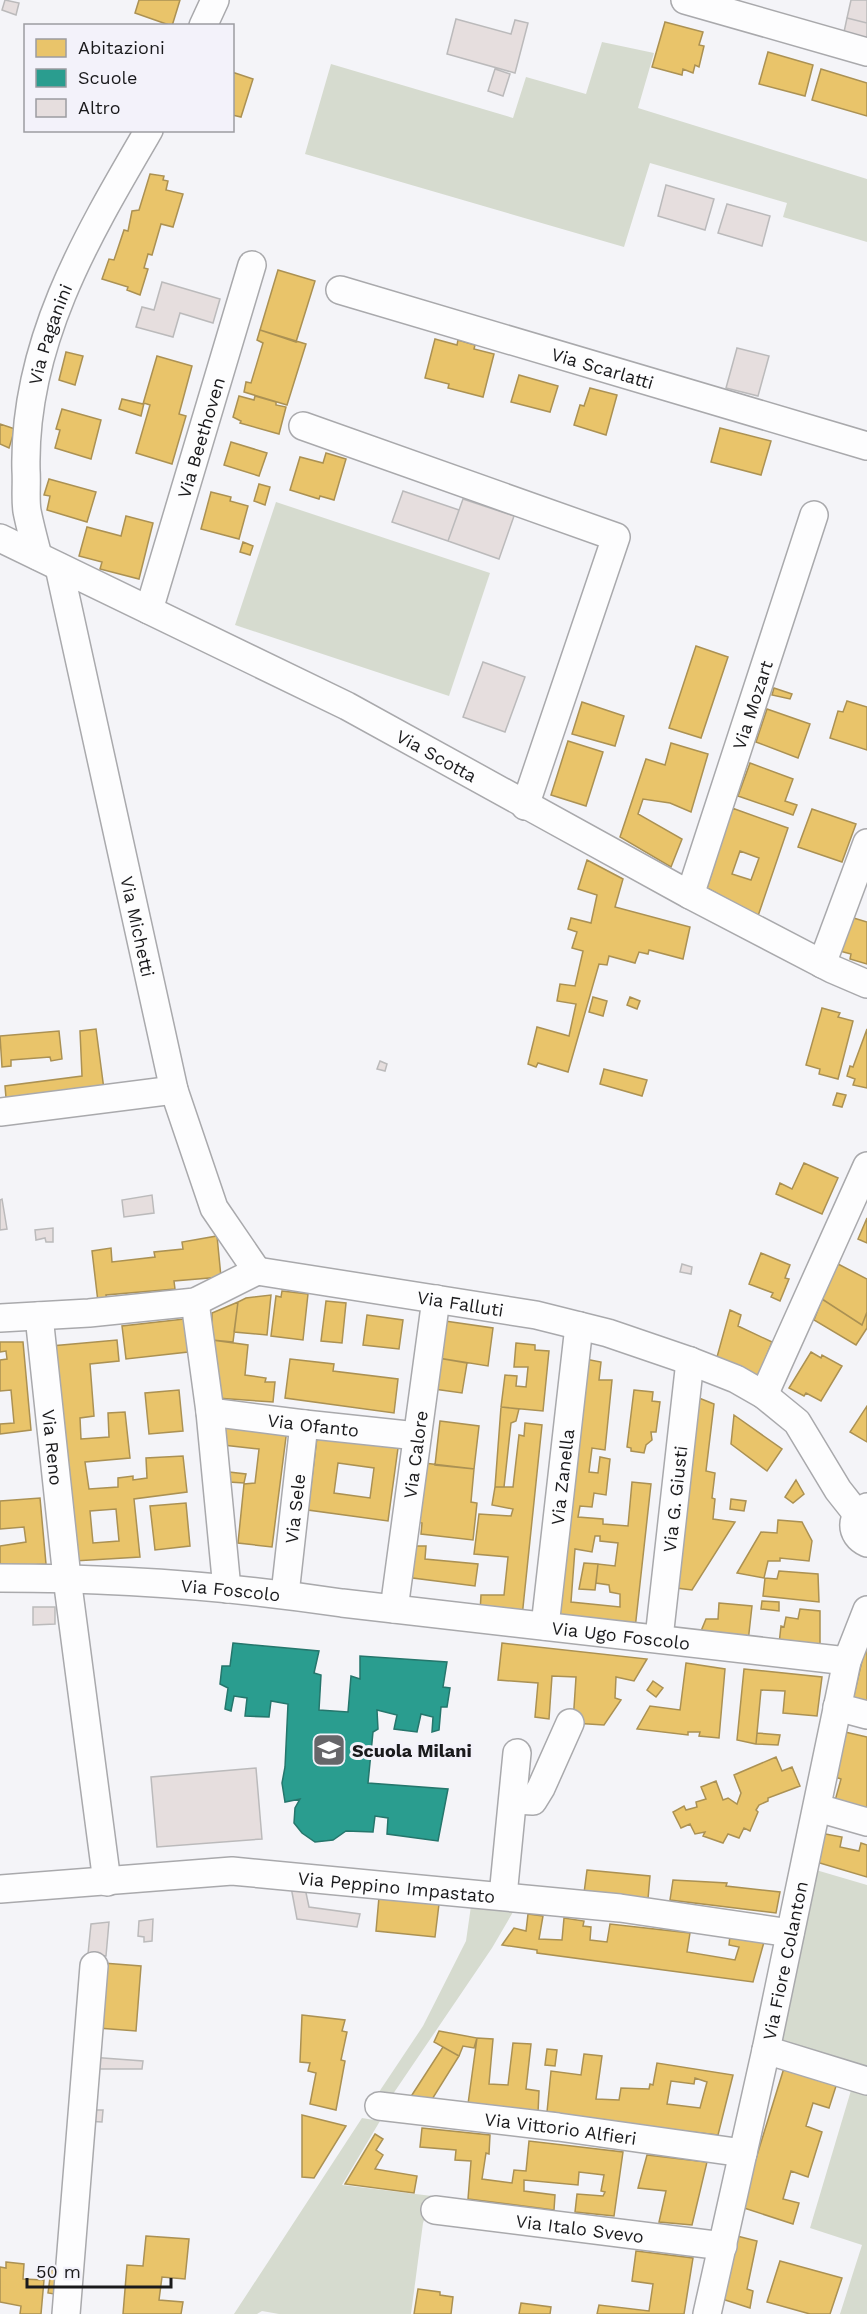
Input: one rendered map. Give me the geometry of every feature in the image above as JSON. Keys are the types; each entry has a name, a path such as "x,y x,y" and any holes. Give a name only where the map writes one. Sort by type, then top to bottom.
{"street":[{"path":"204,24 215,0"},
{"path":"685,0 867,52"},
{"name":"Via Paganini","path":"48,562 27,510 25,440 33,389 61,293 96,222 148,132"},
{"name":"Via Beethoven","path":"149,610 252,265"},
{"name":"Via Scarlatti","path":"340,290 867,446"},
{"path":"303,426 616,537 525,806"},
{"name":"Via Mozart","path":"690,895 814,515"},
{"name":"Via Scotta","path":"0,538 347,706 690,895 822,964 867,984"},
{"name":"Via Michetti","path":"48,562 174,1090 214,1208 257,1271"},
{"path":"822,964 867,843"},
{"path":"0,1112 174,1090"},
{"path":"764,1395 867,1166"},
{"path":"0,1318 89,1313 195,1302 257,1271"},
{"name":"Via Falluti","path":"257,1271 536,1315 608,1333 736,1379 764,1395 797,1422 838,1490 862,1511"},
{"name":"Via Calore","path":"394,1609 436,1299"},
{"path":"195,1302 210,1412 226,1589"},
{"name":"Via Reno","path":"39,1316 67,1578 107,1882"},
{"name":"Via Zanella","path":"545,1626 579,1326"},
{"name":"Via G. Giusti","path":"659,1638 690,1361"},
{"name":"Via Ofanto","path":"210,1412 417,1436"},
{"name":"Via Sele","path":"285,1594 304,1424"},
{"path":"862,1511 853,1526 858,1537 867,1543"},
{"name":"Via Foscolo","path":"0,1578 67,1578 226,1589 285,1594 394,1609"},
{"name":"Via Ugo Foscolo","path":"394,1609 847,1660"},
{"name":"Via Fiore Colanton","path":"707,2314 818,1808 847,1660 866,1616"},
{"path":"837,1707 867,1715"},
{"path":"513,1800 532,1801 541,1788 570,1723"},
{"path":"503,1896 517,1753"},
{"path":"818,1808 867,1822"},
{"name":"Via Peppino Impastato","path":"0,1889 232,1871 620,1908 790,1933"},
{"path":"66,2314 94,1966"},
{"path":"766,2050 867,2081"},
{"name":"Via Vittorio Alfieri","path":"379,2106 558,2127 743,2153"},
{"name":"Via Italo Svevo","path":"435,2210 723,2246"}],"shaded area":[{"path":"602,42 654,53 638,108 867,179 867,242 783,217 787,203 650,163 624,247 305,154 331,64 513,118 526,77 586,94"},
{"path":"276,502 490,573 449,696 235,625"},
{"path":"816,1870 867,1885 867,2314 840,2314 862,2245 810,2228 852,2087 854,2063 782,2040"},
{"path":"471,1906 513,1912 492,1948 393,2094 379,2092 423,2026 466,1941"},
{"path":"362,2118 380,2121 342,2185 432,2196 423,2223 411,2314 279,2314 262,2311 257,2314 234,2314"}],"building: Abitazioni":[{"path":"139,0 180,0 173,24 135,13"},
{"path":"665,22 703,32 699,45 704,46 699,67 695,65 693,73 683,69 682,75 652,67"},
{"path":"768,52 813,65 805,96 759,84"},
{"path":"821,69 867,83 867,116 812,100"},
{"path":"234,73 253,79 241,117 234,115"},
{"path":"150,174 164,176 163,180 168,181 166,190 183,194 173,227 161,224 152,255 148,254 144,268 148,269 140,295 127,290 128,287 102,279 109,259 114,260 124,230 128,231 132,211 139,210"},
{"path":"278,270 315,281 296,342 260,330"},
{"path":"260,330 306,344 287,405 244,392 246,382 251,383 263,343 257,340"},
{"path":"435,339 457,345 458,340 475,345 474,349 494,354 483,397 448,388 449,384 425,378"},
{"path":"66,352 83,356 75,385 59,380"},
{"path":"157,356 192,366 179,414 186,416 172,464 136,453 150,405 144,403 141,416 119,409 122,399 143,404"},
{"path":"519,375 558,386 550,412 511,402"},
{"path":"590,388 617,395 606,435 574,425 580,405 584,406"},
{"path":"239,396 254,400 255,396 286,407 279,434 240,423 241,421 233,417"},
{"path":"62,409 101,420 91,459 55,448 60,430 56,429"},
{"path":"0,424 15,429 9,448 0,444"},
{"path":"720,428 771,441 761,475 711,462"},
{"path":"231,442 267,453 259,476 224,465"},
{"path":"326,453 346,459 334,500 320,496 319,499 290,490 300,457 323,463"},
{"path":"49,479 96,492 87,522 47,510 50,496 44,495"},
{"path":"259,484 270,487 265,505 254,501"},
{"path":"211,492 231,497 230,501 248,506 239,539 201,529"},
{"path":"126,516 153,523 139,579 100,569 102,562 79,556 87,527 121,536"},
{"path":"243,542 253,546 250,555 240,552"},
{"path":"696,646 728,657 701,738 669,728"},
{"path":"774,688 792,694 790,699 772,695"},
{"path":"847,701 867,707 867,750 830,738 838,711 843,712"},
{"path":"582,702 624,716 615,746 572,734"},
{"path":"767,709 810,724 798,758 756,742"},
{"path":"568,741 603,752 586,806 551,795"},
{"path":"671,743 708,754 691,812 670,803 643,799 638,814 682,839 671,867 620,837 646,759 665,765"},
{"path":"750,763 793,779 785,801 797,805 793,815 738,796"},
{"path":"732,808 788,828 758,916 707,888","holes":["740,851 759,858 751,880 732,874"]},
{"path":"812,809 856,824 842,862 798,847"},
{"path":"587,860 623,879 615,907 690,927 683,959 649,950 648,954 639,952 635,963 609,956 607,965 599,964 568,1072 538,1063 536,1067 528,1064 537,1027 569,1036 576,1004 557,1001 560,984 575,986 583,951 572,948 577,932 568,929 571,918 591,923 597,895 578,889"},
{"path":"847,916 867,922 867,964 850,959 851,954 836,950"},
{"path":"593,997 607,1001 603,1016 589,1012"},
{"path":"630,997 640,1001 637,1009 627,1005"},
{"path":"822,1008 840,1013 838,1017 853,1021 838,1079 819,1074 820,1069 806,1065"},
{"path":"96,1029 105,1097 7,1110 5,1086 82,1076 80,1031"},
{"path":"867,1029 867,1088 853,1085 855,1079 847,1076 850,1066 853,1067"},
{"path":"59,1031 62,1059 51,1061 50,1057 11,1060 11,1066 2,1067 0,1036"},
{"path":"604,1069 647,1080 642,1096 600,1084"},
{"path":"837,1093 846,1095 842,1107 833,1105"},
{"path":"804,1163 838,1178 822,1214 776,1194 780,1183 792,1189"},
{"path":"867,1218 867,1243 858,1239"},
{"path":"217,1236 221,1277 174,1281 175,1289 106,1295 107,1301 98,1302 92,1251 111,1248 112,1262 155,1257 154,1252 183,1249 182,1242"},
{"path":"761,1253 790,1265 785,1278 789,1279 780,1301 771,1297 773,1293 749,1284"},
{"path":"838,1264 867,1279 867,1312 862,1325 822,1299"},
{"path":"282,1291 308,1294 303,1340 271,1336 276,1296 281,1297"},
{"path":"271,1295 267,1335 234,1332 238,1302 246,1298"},
{"path":"822,1299 862,1325 867,1312 867,1328 856,1345 814,1320"},
{"path":"326,1301 346,1303 342,1343 321,1341"},
{"path":"238,1302 233,1342 212,1340 212,1313"},
{"path":"730,1310 741,1315 738,1326 772,1342 758,1377 717,1357"},
{"path":"367,1315 403,1320 399,1349 363,1345"},
{"path":"184,1319 188,1352 126,1359 122,1326"},
{"path":"438,1320 493,1328 488,1366 432,1357"},
{"path":"117,1340 119,1361 90,1364 94,1416 80,1418 81,1439 109,1437 108,1413 125,1412 130,1458 85,1462 89,1489 118,1487 118,1478 133,1476 133,1480 147,1478 146,1458 183,1456 187,1492 134,1499 140,1557 74,1561 51,1346","holes":["116,1509 119,1541 93,1543 90,1511"]},
{"path":"212,1340 248,1345 245,1375 266,1378 265,1382 275,1382 273,1402 216,1398"},
{"path":"0,1342 23,1342 31,1430 0,1434 0,1424 14,1423 11,1390 0,1391 0,1360 7,1359 6,1351 0,1352"},
{"path":"516,1343 535,1345 535,1350 549,1351 543,1411 501,1407 505,1375 517,1376 516,1386 526,1387 528,1367 514,1367"},
{"path":"811,1352 842,1366 821,1401 789,1388"},
{"path":"432,1357 467,1363 462,1393 427,1388"},
{"path":"580,1358 601,1362 599,1380 612,1380 605,1450 592,1448 589,1472 598,1473 600,1457 610,1459 606,1495 594,1493 592,1507 580,1506 578,1517 603,1519 603,1524 628,1526 632,1482 651,1484 635,1629 549,1620","holes":["595,1536 600,1536 600,1541 618,1543 615,1566 598,1564 596,1583 609,1585 610,1592 620,1594 620,1607 571,1602 575,1549 592,1552"]},
{"path":"290,1359 334,1364 333,1371 398,1379 394,1413 285,1398"},
{"path":"179,1390 183,1431 149,1434 145,1393"},
{"path":"634,1390 653,1392 652,1401 660,1402 656,1432 651,1432 652,1440 646,1445 644,1453 631,1451 631,1448 627,1447"},
{"path":"689,1394 714,1404 706,1471 715,1473 712,1498 715,1499 713,1519 735,1522 692,1590 668,1587"},
{"path":"867,1406 867,1442 850,1432"},
{"path":"501,1407 519,1409 516,1421 511,1423 504,1487 495,1487"},
{"path":"734,1415 782,1449 767,1471 731,1444"},
{"path":"440,1421 479,1426 474,1469 435,1465"},
{"path":"219,1422 287,1429 272,1547 238,1543 244,1484 255,1483 259,1449 223,1445"},
{"path":"525,1423 542,1425 522,1617 480,1612 481,1595 504,1595 508,1557 474,1554 479,1514 511,1516 513,1509 492,1505 495,1487 513,1487 519,1435 524,1436"},
{"path":"317,1437 398,1448 388,1521 308,1510","holes":["338,1463 374,1468 370,1498 334,1493"]},
{"path":"424,1463 474,1469 471,1502 477,1503 473,1540 421,1534 422,1523 417,1522"},
{"path":"229,1472 246,1474 244,1483 229,1482"},
{"path":"796,1480 804,1494 793,1503 785,1497"},
{"path":"40,1498 46,1564 0,1567 0,1546 26,1542 24,1527 0,1529 0,1501"},
{"path":"731,1499 746,1501 744,1511 730,1509"},
{"path":"186,1503 190,1546 155,1550 150,1506"},
{"path":"778,1520 802,1522 812,1541 809,1561 780,1558 780,1561 768,1561 764,1578 737,1573 761,1532 777,1533"},
{"path":"408,1546 426,1546 425,1559 478,1564 475,1586 405,1577"},
{"path":"584,1563 598,1564 595,1590 579,1589"},
{"path":"779,1571 818,1574 819,1602 763,1596 765,1578 777,1579"},
{"path":"762,1601 779,1602 779,1611 761,1609"},
{"path":"719,1603 752,1606 748,1642 699,1636 706,1619 718,1619"},
{"path":"800,1609 820,1611 820,1648 779,1644 781,1626 784,1627 786,1617 798,1619"},
{"path":"502,1643 647,1659 634,1681 616,1677 615,1698 621,1700 604,1725 573,1723 576,1677 552,1676 549,1719 535,1717 538,1683 498,1680"},
{"path":"867,1644 867,1707 852,1703"},
{"path":"686,1663 725,1669 719,1738 699,1736 700,1732 688,1732 688,1735 637,1729 650,1706 680,1710"},
{"path":"744,1669 822,1677 817,1716 783,1713 785,1691 761,1690 756,1744 737,1740"},
{"path":"653,1681 663,1688 656,1697 647,1690"},
{"path":"845,1732 867,1737 867,1818 833,1808 841,1779 835,1777"},
{"path":"757,1733 780,1735 778,1745 756,1744"},
{"path":"776,1757 782,1771 792,1767 800,1786 768,1798 768,1801 759,1805 750,1831 744,1828 739,1838 728,1834 723,1843 703,1836 705,1832 695,1834 690,1824 681,1828 673,1812 684,1806 686,1810 697,1807 696,1802 706,1799 701,1787 716,1781 723,1800 728,1798 737,1804 741,1793 734,1775"},
{"path":"820,1833 842,1837 840,1847 859,1851 861,1843 867,1845 867,1877 813,1861"},
{"path":"587,1870 650,1876 648,1899 584,1893"},
{"path":"673,1880 727,1883 726,1886 780,1892 776,1913 670,1900"},
{"path":"379,1897 439,1904 435,1937 376,1931"},
{"path":"528,1914 543,1916 539,1939 562,1940 564,1918 584,1921 583,1926 591,1927 590,1940 607,1942 610,1924 690,1933 687,1952 735,1960 739,1947 729,1945 730,1936 764,1942 753,1982 537,1953 537,1950 502,1945 514,1928 526,1931"},
{"path":"103,1963 141,1966 136,2031 98,2028"},
{"path":"302,2015 345,2020 342,2031 347,2032 341,2060 345,2061 336,2110 310,2104 316,2073 308,2071 310,2063 300,2062"},
{"path":"439,2031 477,2038 474,2048 463,2046 459,2056 434,2042"},
{"path":"477,2038 493,2039 489,2084 508,2085 513,2043 531,2044 526,2089 539,2091 538,2113 468,2104"},
{"path":"443,2047 459,2056 431,2101 410,2098"},
{"path":"547,2049 557,2050 555,2066 545,2065"},
{"path":"584,2054 602,2056 596,2099 619,2100 621,2088 649,2089 650,2084 653,2085 657,2063 733,2075 718,2135 558,2117 559,2113 547,2112 551,2071 581,2075","holes":["695,2078 707,2082 700,2108 667,2104 671,2081 694,2084"]},
{"path":"784,2068 837,2083 829,2108 813,2103 806,2126 822,2132 808,2177 791,2171 783,2199 799,2203 793,2224 741,2207"},
{"path":"302,2115 346,2126 314,2178 302,2177"},
{"path":"422,2128 490,2135 489,2154 486,2153 482,2179 512,2183 514,2170 526,2171 529,2141 623,2152 614,2216 575,2212 577,2194 603,2196 605,2192 601,2191 604,2175 579,2172 578,2185 524,2180 524,2191 555,2195 554,2210 468,2199 471,2161 455,2160 456,2150 420,2147"},
{"path":"375,2134 383,2139 376,2150 383,2155 375,2169 417,2176 414,2193 345,2184"},
{"path":"647,2155 707,2162 692,2225 659,2222 666,2191 638,2188"},
{"path":"146,2236 189,2239 185,2279 162,2277 159,2300 183,2302 181,2314 123,2314 127,2265 143,2266"},
{"path":"737,2236 757,2241 747,2289 753,2291 750,2308 722,2299"},
{"path":"636,2251 693,2258 684,2314 597,2314 599,2305 649,2311 653,2284 632,2281"},
{"path":"780,2261 842,2278 830,2314 810,2314 767,2302"},
{"path":"6,2262 24,2264 23,2279 44,2280 41,2314 20,2314 21,2306 0,2302 0,2267 6,2268"},
{"path":"51,2270 62,2270 60,2295 48,2293"},
{"path":"418,2289 440,2292 440,2295 453,2297 451,2314 414,2314"},
{"path":"521,2303 551,2307 550,2314 519,2314"}],"building: Scuole":[{"name":"Scuola Milani","path":"233,1643 319,1651 314,1673 321,1675 319,1710 348,1712 351,1676 360,1679 360,1656 447,1662 443,1687 450,1688 447,1707 441,1707 439,1730 432,1732 433,1717 421,1714 417,1732 394,1729 397,1715 377,1710 378,1729 373,1732 368,1783 448,1789 438,1841 387,1834 388,1818 375,1816 373,1832 346,1831 333,1840 315,1842 302,1833 294,1823 295,1808 300,1799 285,1802 282,1783 288,1704 271,1701 269,1717 245,1716 247,1698 234,1696 231,1711 225,1709 228,1688 220,1684 222,1666 230,1666"}],"building: Altro":[{"path":"5,0 19,3 16,15 2,10"},
{"path":"851,0 867,0 867,23 847,18"},
{"path":"847,18 867,23 867,38 844,32"},
{"path":"456,19 511,34 515,20 528,23 515,73 447,54"},
{"path":"495,69 510,74 503,96 488,91"},
{"path":"666,185 714,199 705,230 658,216"},
{"path":"727,204 770,216 762,246 718,233"},
{"path":"162,282 220,299 213,323 180,313 173,337 136,327 142,307 154,310"},
{"path":"737,348 769,356 758,396 726,388"},
{"path":"403,491 459,510 448,541 392,522"},
{"path":"463,499 514,516 499,559 448,541"},
{"path":"483,662 525,677 505,732 463,717"},
{"path":"380,1061 387,1064 385,1071 377,1069"},
{"path":"152,1195 154,1213 124,1217 122,1200"},
{"path":"2,1199 7,1229 0,1230 0,1200"},
{"path":"53,1228 53,1242 46,1242 45,1238 36,1240 35,1230"},
{"path":"682,1264 692,1267 691,1274 680,1272"},
{"path":"33,1607 55,1607 55,1624 33,1625"},
{"path":"256,1768 262,1839 157,1847 151,1777"},
{"path":"291,1887 305,1888 309,1907 360,1914 357,1927 297,1919"},
{"path":"153,1919 152,1941 144,1942 144,1937 138,1936 139,1921"},
{"path":"109,1922 106,1956 88,1954 91,1924"},
{"path":"90,2057 143,2061 142,2069 90,2069"},
{"path":"85,2110 103,2110 102,2122 85,2121"}],"place":[{"name":"Scuola Milani","path":"329,1750"}]}
